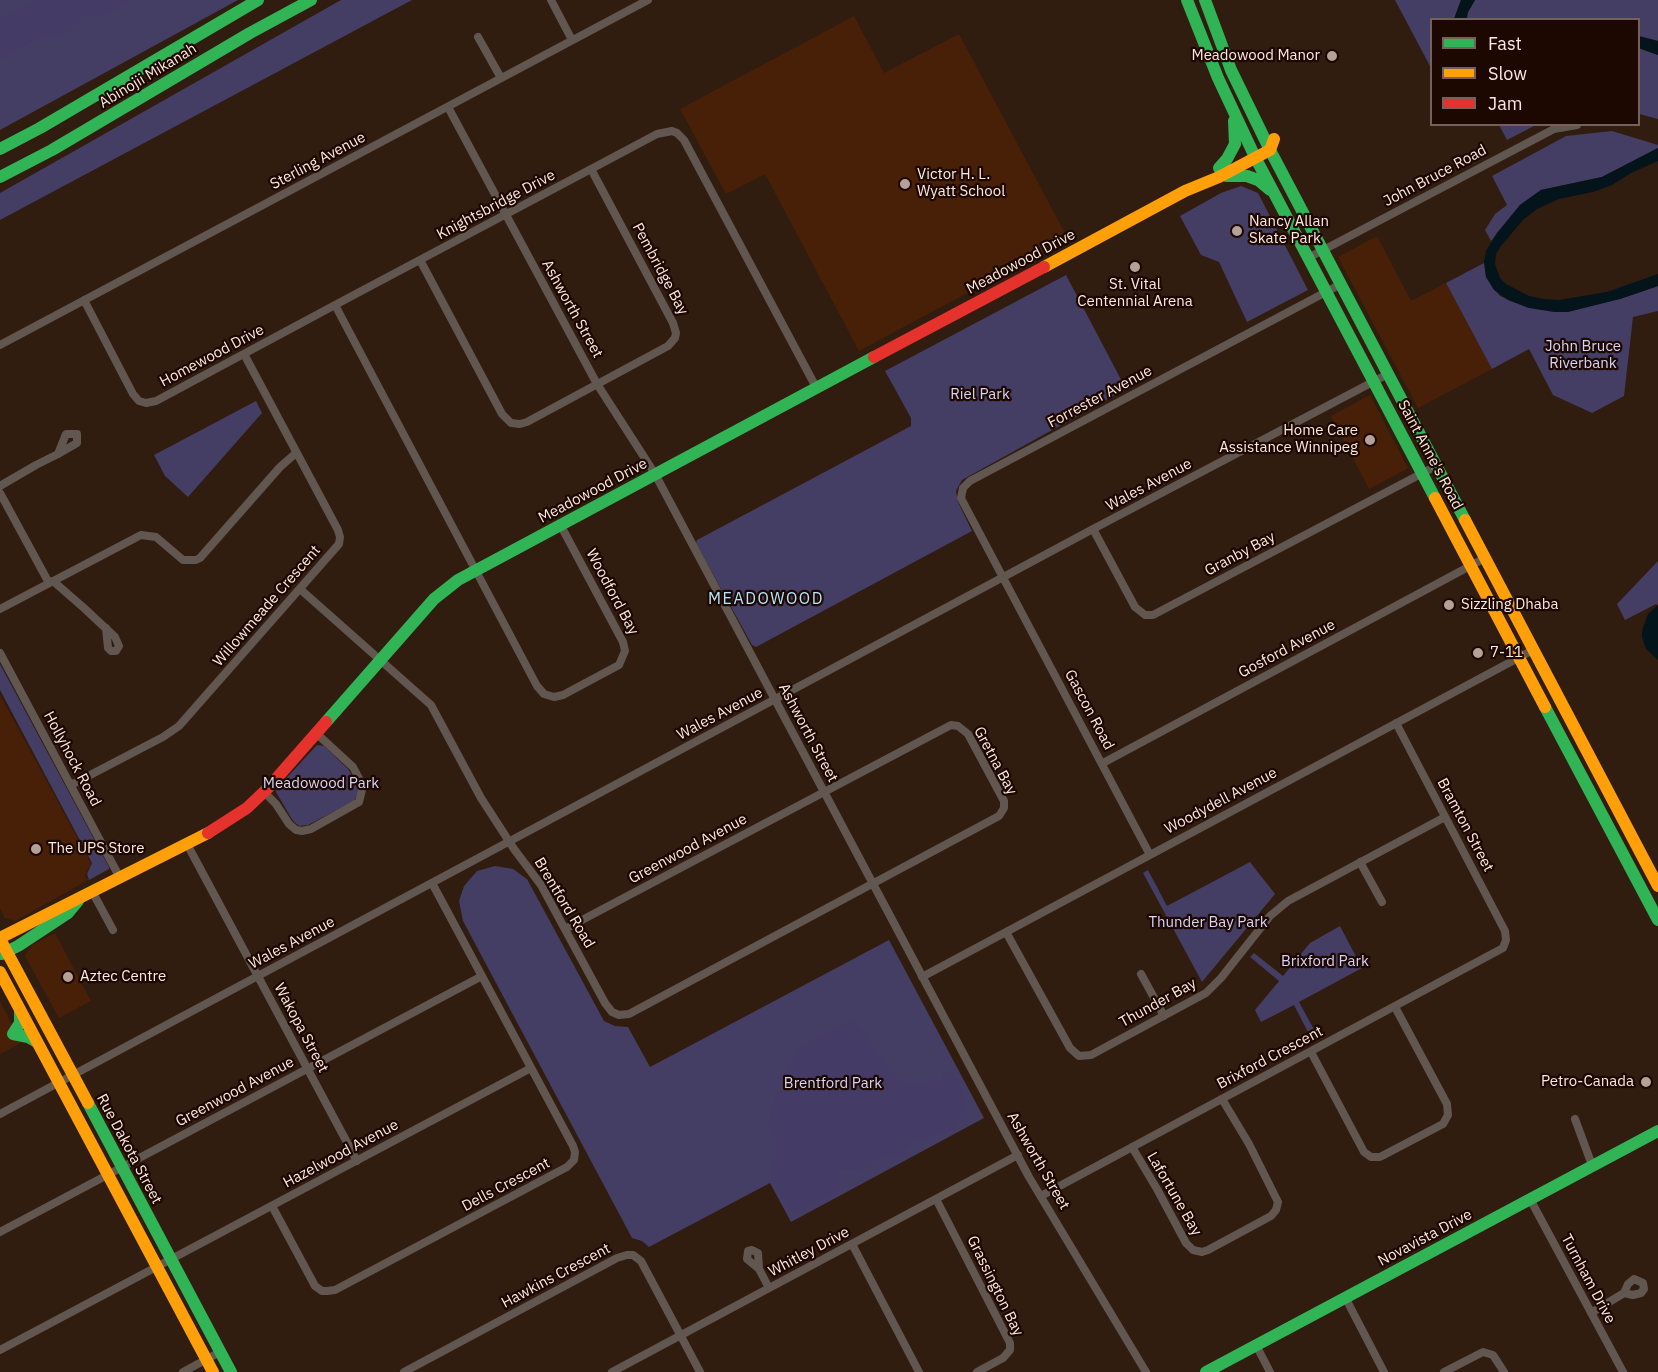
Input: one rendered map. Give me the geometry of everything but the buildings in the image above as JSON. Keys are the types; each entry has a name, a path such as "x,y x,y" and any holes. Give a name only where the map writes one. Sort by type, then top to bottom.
{"main road":[{"name":"Abinojii Mikanah","path":"0,149 40,128 258,0"},
{"name":"Abinojii Mikanah","path":"0,177 52,150 249,33 311,0"},
{"name":"Saint Anne's Road","path":"1187,0 1253,154 1658,920"},
{"name":"Saint Anne's Road","path":"1205,0 1231,70 1268,147 1658,886"},
{"path":"1229,102 1235,126 1235,144 1219,172 1258,180 1279,202"},
{"name":"Meadowood Drive","path":"0,939 93,893 232,819 264,792 433,600 451,585 1185,191 1194,180 1219,172 1268,147"},
{"path":"1421,470 1435,463"},
{"name":"Meadowood Drive","path":"3,953 18,946 68,913 79,900"},
{"name":"Rue Dakota Street","path":"0,939 3,953 66,1079 108,1174 231,1372"},
{"name":"Rue Dakota Street","path":"1,977 37,1042 66,1079 122,1167 213,1372"},
{"path":"20,1010 21,1023 13,1034 28,1037 37,1042"},
{"name":"Novavista Drive","path":"1206,1372 1658,1131"}],"street":[{"path":"550,0 572,40"},
{"name":"Sterling Avenue","path":"0,345 648,0"},
{"path":"478,36 501,78"},
{"name":"Ashworth Street","path":"448,106 597,384 656,475 1018,1155 1146,1372"},
{"name":"John Bruce Road","path":"1308,258 1554,129 1571,126"},
{"name":"Knightsbridge Drive","path":"335,305 663,131 672,131 682,136 817,389"},
{"name":"Pembridge Bay","path":"420,260 502,414 507,420 523,424 668,346 675,338 673,322 591,169"},
{"name":"Forrester Avenue","path":"1004,578 961,498 966,484 1341,284"},
{"name":"Homewood Drive","path":"84,300 133,394 142,402 156,402 335,305"},
{"path":"335,305 476,570"},
{"name":"Willowmeade Crescent","path":"71,785 163,737 178,726 340,541 338,530 244,354"},
{"name":"Wales Avenue","path":"0,1114 1093,529 1388,374"},
{"path":"0,609 136,536 152,535 183,560 201,558 280,467 296,453"},
{"path":"0,486 58,454"},
{"name":"Granby Bay","path":"1093,529 1135,607 1145,615 1153,615 1421,470"},
{"path":"0,494 51,582 106,628"},
{"name":"Woodford Bay","path":"476,570 537,686 549,696 563,695 619,665 626,651 561,525"},
{"name":"Gosford Avenue","path":"1102,764 1485,558"},
{"name":"Gascon Road","path":"1004,578 1150,855"},
{"name":"Brentford Road","path":"300,589 430,705 481,798 509,842 535,876 612,1012 624,1015 873,884"},
{"name":"Woodydell Avenue","path":"922,977 1533,650"},
{"name":"Hollyhock Road","path":"0,653 120,878"},
{"name":"Bramton Street","path":"1396,723 1502,925 1506,940"},
{"name":"Gretna Bay","path":"824,793 951,725 958,726 968,734 986,767 1004,801 1004,808 999,816 873,884"},
{"path":"264,792 276,804 289,824 296,830 302,831 311,829 359,802 363,786 353,767 316,734"},
{"name":"Greenwood Avenue","path":"565,929 824,793"},
{"name":"Thunder Bay","path":"1006,932 1066,1043 1076,1054 1091,1055 1200,997 1216,983 1280,906 1445,817"},
{"name":"Wakopa Street","path":"187,844 357,1161"},
{"path":"1360,862 1382,902"},
{"name":"Dells Crescent","path":"272,1206 315,1286 322,1291 335,1290 571,1165 575,1152 573,1146 432,883"},
{"path":"93,893 113,930"},
{"name":"Brixford Crescent","path":"1041,1196 1500,951 1506,940"},
{"path":"1141,974 1164,1016"},
{"name":"Greenwood Avenue","path":"0,1232 482,976"},
{"path":"1311,1052 1364,1152 1371,1157 1380,1157 1443,1124 1448,1115 1447,1104 1395,1007"},
{"name":"Hazelwood Avenue","path":"0,1350 531,1068"},
{"name":"Lafortune Bay","path":"1132,1147 1186,1243 1193,1250 1208,1250 1271,1216 1278,1202 1249,1144 1222,1099"},
{"path":"1575,1119 1592,1165"},
{"name":"Whitley Drive","path":"612,1372 1018,1155"},
{"name":"Grassington Bay","path":"936,1199 1010,1339 1007,1354 977,1372"},
{"name":"Turnham Drive","path":"1530,1199 1623,1372"},
{"path":"852,1244 919,1372"},
{"name":"Hawkins Crescent","path":"404,1372 607,1263 627,1255 633,1255 641,1261 700,1372"},
{"path":"759,1269 769,1288"},
{"path":"1591,1313 1623,1293"},
{"path":"1345,1298 1384,1372"},
{"path":"1256,1345 1270,1372"},
{"path":"183,1372 220,1352"},
{"path":"1444,1372 1483,1352 1493,1355 1504,1372"}],"shaded area":[{"path":"1461,0 1475,0 1466,18 1454,18"},
{"name":"Victor H. L. Wyatt School","path":"854,16 884,73 959,34 1068,239 859,351 765,174 726,194 680,109"},
{"path":"1640,36 1658,41 1658,55 1640,48"},
{"path":"1658,148 1658,161 1631,173 1612,185 1593,192 1559,199 1537,209 1523,220 1501,246 1496,254 1495,264 1500,278 1506,284 1529,296 1544,299 1559,300 1607,292 1658,274 1658,286 1620,299 1568,312 1529,308 1508,300 1494,290 1486,277 1484,261 1486,251 1497,233 1520,205 1541,190 1602,177"},
{"path":"1377,236 1411,301 1446,283 1492,369 1418,408 1338,257"},
{"path":"1370,395 1408,468 1369,489 1331,416"},
{"path":"1658,605 1658,660 1646,649 1642,631 1648,614"},
{"path":"0,695 91,863 85,876 88,880 15,921 5,918 0,908"},
{"path":"55,933 91,1001 59,1018 25,956 32,945"},
{"path":"0,1001 21,1043 0,1054"}],"green space":[{"path":"0,0 238,0 0,130"},
{"path":"37,0 129,0 110,13 85,16 65,34 38,37 0,60 0,20"},
{"path":"341,0 412,0 0,220 0,193"},
{"path":"1395,0 1461,0 1454,18 1430,18 1430,66"},
{"path":"1475,0 1658,0 1658,41 1640,36 1640,18 1467,18"},
{"path":"1640,49 1658,55 1658,119 1640,114"},
{"path":"1500,126 1534,126 1507,140"},
{"path":"1612,131 1658,145 1658,148 1602,177 1541,190 1520,205 1491,241 1485,230 1495,214 1507,205 1492,176 1566,136"},
{"path":"1241,186 1258,193 1308,290 1247,322 1219,262 1201,255 1180,216 1221,193"},
{"name":"John Bruce Riverbank","path":"1484,263 1486,277 1500,296 1529,308 1620,299 1658,286 1658,311 1633,317 1624,396 1592,413 1553,395 1529,349 1492,369 1446,283"},
{"name":"Riel Park","path":"1066,275 1126,389 962,480 956,491 958,502 972,531 756,647 752,645 696,543 697,540 911,426 911,418 885,371"},
{"path":"256,401 262,413 188,497 165,476 154,455"},
{"path":"1658,561 1658,605 1625,620 1617,604"},
{"path":"0,664 109,867 89,880 87,874 92,863 0,690"},
{"name":"Meadowood Park","path":"317,745 324,746 348,769 359,791 354,801 308,825 299,826 293,821 276,792 277,788"},
{"name":"Thunder Bay Park","path":"1250,862 1275,894 1202,982 1143,873 1148,870 1167,906"},
{"name":"Brentford Park","path":"495,866 513,869 527,879 604,1021 615,1026 628,1027 650,1067 889,940 984,1118 791,1222 770,1183 649,1247 642,1241 632,1238 463,921 459,901 464,886 477,871"},
{"name":"Brixford Park","path":"1340,926 1362,968 1299,1002 1317,1035 1311,1038 1294,1005 1261,1022 1255,1010 1279,981 1250,957 1254,953 1283,976 1310,943"},
{"path":"851,1020 866,1034 885,1065 903,1082 920,1087 931,1080 942,1080 944,1071 953,1075 960,1084 965,1102 955,1129 914,1142 901,1156 880,1157 865,1169 840,1170 839,1191 794,1214 771,1177 779,1142 769,1124 776,1093 786,1088 788,1069 799,1050"}],"traffic: fast":[{"path":"0,149 40,128 258,0"},
{"path":"0,177 52,150 250,33 311,0"},
{"path":"1187,0 1218,78 1255,157 1435,498"},
{"path":"1205,0 1231,70 1270,150 1465,520"},
{"path":"1219,168 1235,144 1234,121"},
{"path":"1226,176 1247,176 1258,180 1270,190"},
{"path":"326,722 434,599 458,580 874,357"},
{"path":"1545,707 1658,920"},
{"path":"2,954 68,913 78,901"},
{"path":"20,1012 20,1023 13,1034 28,1037 37,1042"},
{"path":"88,1103 231,1372"},
{"path":"1206,1372 1658,1131"}],"traffic: slow":[{"path":"1044,267 1185,191 1219,177 1270,150 1274,139"},
{"path":"1435,498 1545,707"},
{"path":"1465,520 1658,886"},
{"path":"0,938 208,833"},
{"path":"0,939 88,1103"},
{"path":"0,972 213,1372"}],"traffic: jam":[{"path":"874,357 1044,267"},
{"path":"208,833 247,808 268,788 326,722"}],"place":[{"name":"Meadowood Manor","path":"1332,56"},
{"name":"Victor H. L. Wyatt School","path":"905,184"},
{"name":"Nancy Allan Skate Park","path":"1237,231"},
{"name":"St. Vital Centennial Arena","path":"1135,267"},
{"name":"Home Care Assistance Winnipeg","path":"1370,440"},
{"name":"Sizzling Dhaba","path":"1449,605"},
{"name":"7-11","path":"1478,653"},
{"name":"The UPS Store","path":"36,849"},
{"name":"Aztec Centre","path":"68,977"},
{"name":"Petro-Canada","path":"1646,1082"}],"district":[{"name":"MEADOWOOD","path":"766,599"}]}
